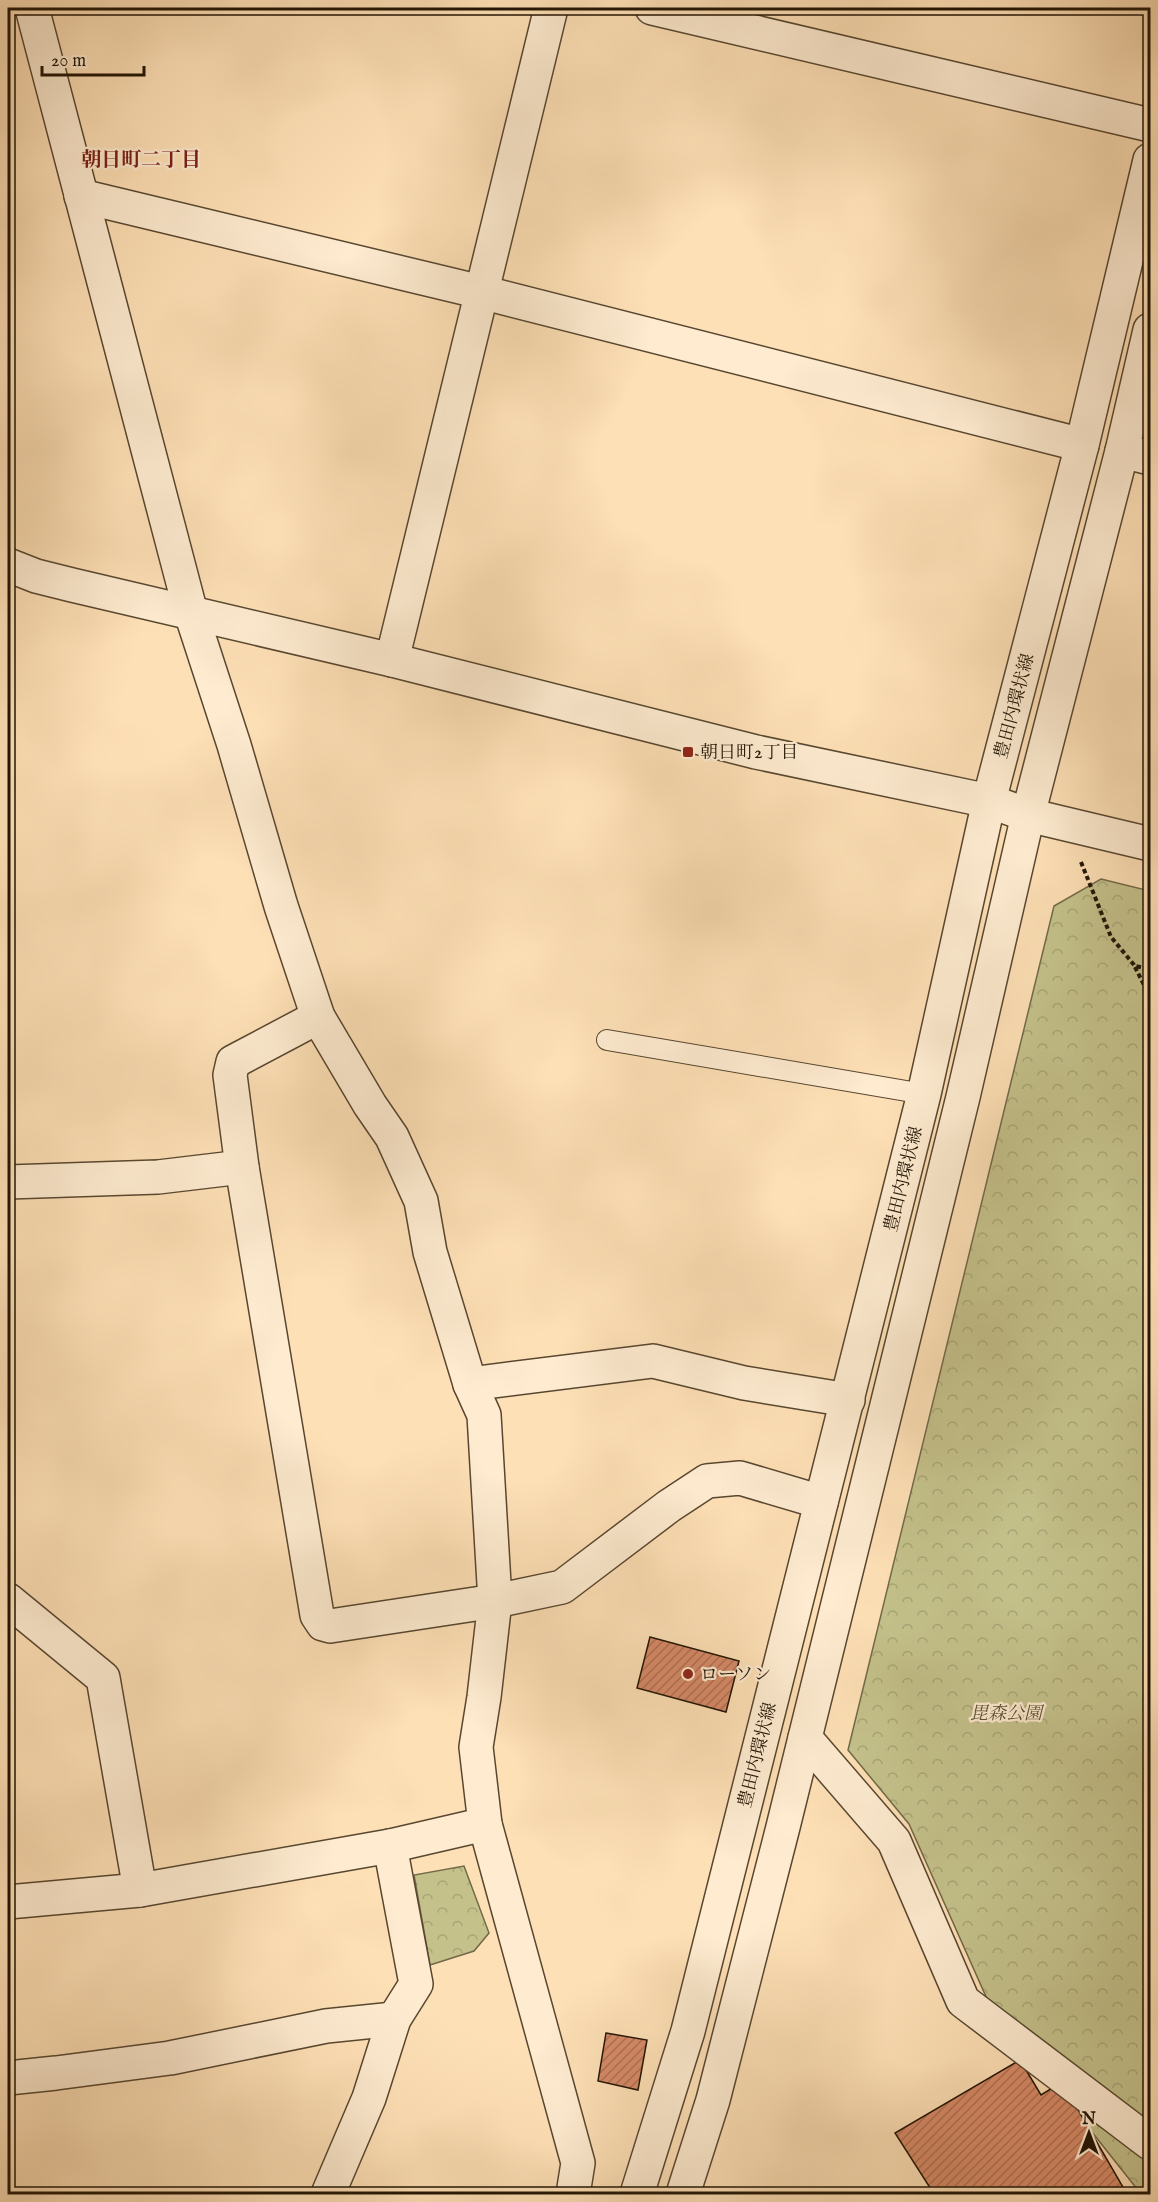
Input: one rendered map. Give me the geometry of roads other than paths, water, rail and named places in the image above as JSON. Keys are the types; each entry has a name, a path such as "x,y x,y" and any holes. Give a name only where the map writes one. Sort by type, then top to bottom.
{"street":[{"path":"32,8 191,613 234,745 281,906 318,1017 370,1105 392,1137 421,1201 430,1252 470,1384 484,1415 495,1601 476,1747 485,1824 578,2163 573,2194"},
{"path":"392,660 551,8"},
{"path":"652,8 1150,125"},
{"name":"豊田内環状線","path":"637,2194 688,2031 848,1400 924,1094 989,801 1082,446 1150,160"},
{"path":"81,196 481,292 1082,446"},
{"path":"683,2194 712,2100 805,1738 963,1097 1028,815 1136,454 1150,330"},
{"path":"8,565 36,576 392,660 756,752 989,801 1028,815 1150,844"},
{"path":"318,1017 233,1062 230,1075 242,1167 317,1615 323,1624 330,1626 495,1601 562,1587 669,1506 707,1481 740,1478 821,1502"},
{"path":"8,1182 158,1177 242,1167"},
{"path":"470,1384 653,1361 744,1383 848,1400"},
{"path":"8,1600 103,1678 140,1890"},
{"path":"805,1738 894,1841 963,2001 1150,2143"},
{"path":"8,1902 140,1890 390,1846 485,1824"},
{"path":"328,2194 369,2098 394,2019 416,1984 390,1846"},
{"path":"8,2078 170,2058 326,2026 394,2019"}],"lane":[{"path":"607,1040 924,1094"}],"place":[{"name":"朝日町2丁目","path":"688,752"},
{"name":"ローソン","path":"688,1674"}],"district":[{"name":"朝日町二丁目","path":"141,159"}],"park label":[{"name":"毘森公園","path":"1006,1713"}]}
